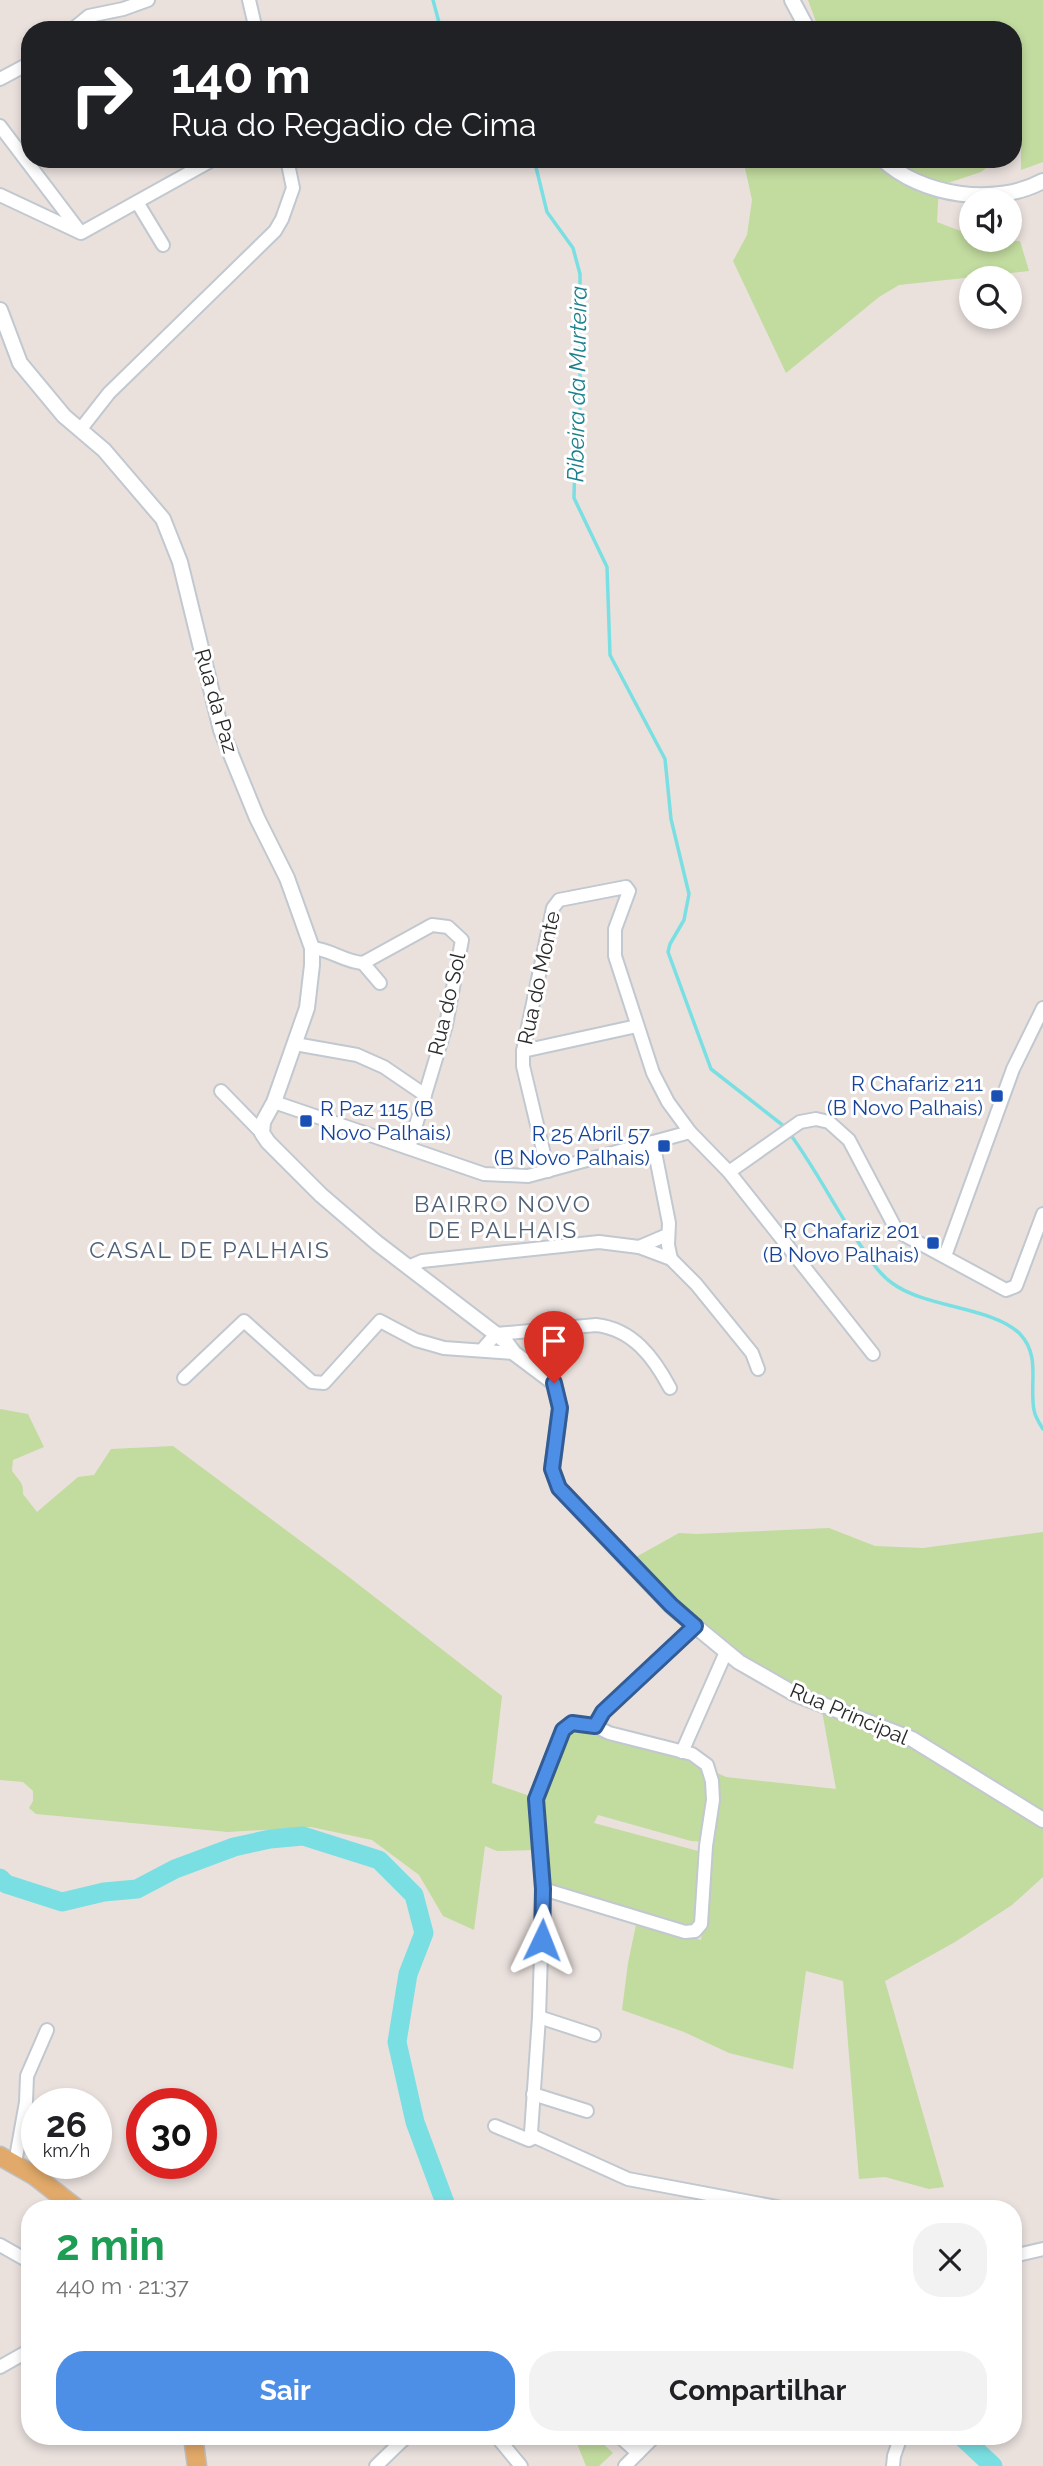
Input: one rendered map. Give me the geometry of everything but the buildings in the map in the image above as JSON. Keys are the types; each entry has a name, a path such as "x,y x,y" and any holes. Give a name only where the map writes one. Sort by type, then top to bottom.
{"main road":[{"path":"8,2160 65,2200"},
{"path":"194,2445 197,2466"}],"street":[{"path":"83,21 89,16 125,4 148,0"},
{"path":"248,0 254,21"},
{"path":"792,0 803,21"},
{"path":"0,79 21,68"},
{"path":"0,126 21,150"},
{"path":"36,168 81,233"},
{"path":"81,233 198,168"},
{"path":"80,430 109,393 275,231 293,188 289,168"},
{"path":"892,168 952,194 998,196 1043,181"},
{"path":"0,195 81,233"},
{"path":"137,202 163,245"},
{"name":"Rua da Paz","path":"0,310 20,363 64,416 104,450 163,519 180,562 220,730 286,878 312,948 313,965 307,1008 274,1102 263,1122 262,1133"},
{"name":"Rua do Monte","path":"548,1171 523,1066 523,1051 555,903 618,887 626,887 629,891 615,929 613,943 637,1026"},
{"name":"Rua do Sol","path":"363,963 432,925 448,927 462,940 446,1025 410,1148"},
{"path":"312,948 323,949 363,963 380,983"},
{"path":"945,1256 1013,1069 1043,1008"},
{"path":"523,1051 637,1026 653,1073 668,1101 690,1132 729,1172 873,1354"},
{"path":"295,1044 357,1055 384,1067 425,1095"},
{"path":"221,1091 262,1133"},
{"path":"274,1102 484,1174 528,1176 690,1132"},
{"path":"729,1172 800,1122 816,1119 829,1122 849,1140 897,1231 1006,1290 1016,1286 1043,1214"},
{"name":"Rua Principal","path":"262,1133 321,1195 554,1383 560,1408 552,1469 559,1488 671,1605 739,1662 795,1694 912,1739 1043,1820"},
{"path":"653,1142 669,1223 667,1235 671,1259"},
{"path":"639,1247 667,1235"},
{"path":"408,1266 422,1261 599,1242 639,1247 671,1259 696,1284 752,1353 758,1369"},
{"path":"184,1378 244,1321 312,1382 324,1383 380,1321 425,1343 444,1348 514,1353"},
{"path":"482,1350 496,1334 596,1325 609,1327 638,1343 657,1365 670,1388"},
{"path":"595,1726 603,1712 695,1626"},
{"path":"682,1752 726,1652"},
{"path":"543,1889 685,1933 695,1931 701,1924 706,1846 713,1800 712,1781 707,1765 692,1754 610,1733 595,1726 572,1723 563,1730 536,1799 543,1889 539,2017 531,2133 628,2179 740,2200"},
{"path":"539,2017 594,2035"},
{"path":"8,2160 26,2102 27,2076 47,2030"},
{"path":"533,2094 587,2110"},
{"path":"495,2126 529,2140 535,2137"},
{"path":"0,2245 21,2257"},
{"path":"1022,2254 1043,2249"},
{"path":"0,2367 21,2355"},
{"path":"376,2466 398,2445"},
{"path":"504,2445 521,2466"},
{"path":"629,2445 638,2453"},
{"path":"625,2466 646,2445"}],"green space":[{"path":"808,0 1043,0 1043,162 1021,170 1022,21 816,21"},
{"path":"745,168 986,168 939,186 937,222 959,230 959,252 1022,252 1022,248 1029,271 1022,272 1022,266 959,266 959,279 899,285 879,297 786,373 733,261 747,235 752,200"},
{"path":"0,1409 28,1414 44,1447 13,1460 12,1471 22,1484 23,1494 37,1512 78,1477 94,1475 111,1449 173,1446 345,1574 502,1696 492,1783 533,1797 564,1731 579,1726 676,1754 726,1777 836,1789 822,1711 763,1684 735,1667 684,1626 636,1557 679,1533 829,1528 875,1546 923,1548 1043,1532 1043,1877 1012,1905 955,1942 885,1981 944,2187 929,2189 885,2177 859,2179 843,1981 806,1971 793,2069 729,2053 684,2032 622,2010 637,1920 701,1940 709,1842 691,1841 598,1815 594,1823 698,1851 695,1926 615,1907 554,1886 543,1877 535,1850 497,1851 485,1846 474,1930 443,1916 419,1875 372,1840 311,1827 228,1832 36,1814 29,1808 33,1801 33,1791 23,1782 0,1780"},
{"path":"578,2445 605,2445 613,2453 599,2466 586,2466"}],"waterway":[{"name":"Ribeira da Murteira","path":"433,0 439,21"},
{"name":"Ribeira da Murteira","path":"536,168 547,212 573,248 580,274 580,420 575,455 574,498 607,567 610,655 665,759 671,819 689,894 684,920 668,952 711,1069 785,1127"},
{"name":"Ribeira da Murteira","path":"790,1134 861,1246 887,1279 922,1298 994,1318 1020,1334 1030,1352 1034,1410 1043,1429"},
{"path":"0,1878 6,1884 62,1902 104,1892 137,1889 175,1869 234,1847 270,1839 303,1836 379,1860 414,1895 424,1933 408,1974 397,2042 415,2122 444,2200"},
{"path":"971,2445 993,2466"}],"place":[{"name":"R Chafariz 211 (B Novo Palhais)","path":"997,1096"},
{"name":"R Paz 115 (B Novo Palhais)","path":"306,1121"},
{"name":"R 25 Abril 57 (B Novo Palhais)","path":"664,1146"},
{"name":"R Chafariz 201 (B Novo Palhais)","path":"933,1243"}],"district":[{"name":"BAIRRO NOVO DE PALHAIS","path":"503,1217"},
{"name":"CASAL DE PALHAIS","path":"210,1250"}],"route":[{"path":"542,1940 543,1889 536,1799 563,1730 572,1723 595,1726 603,1712 695,1626 671,1605 559,1488 552,1469 560,1408 554,1383"}]}
